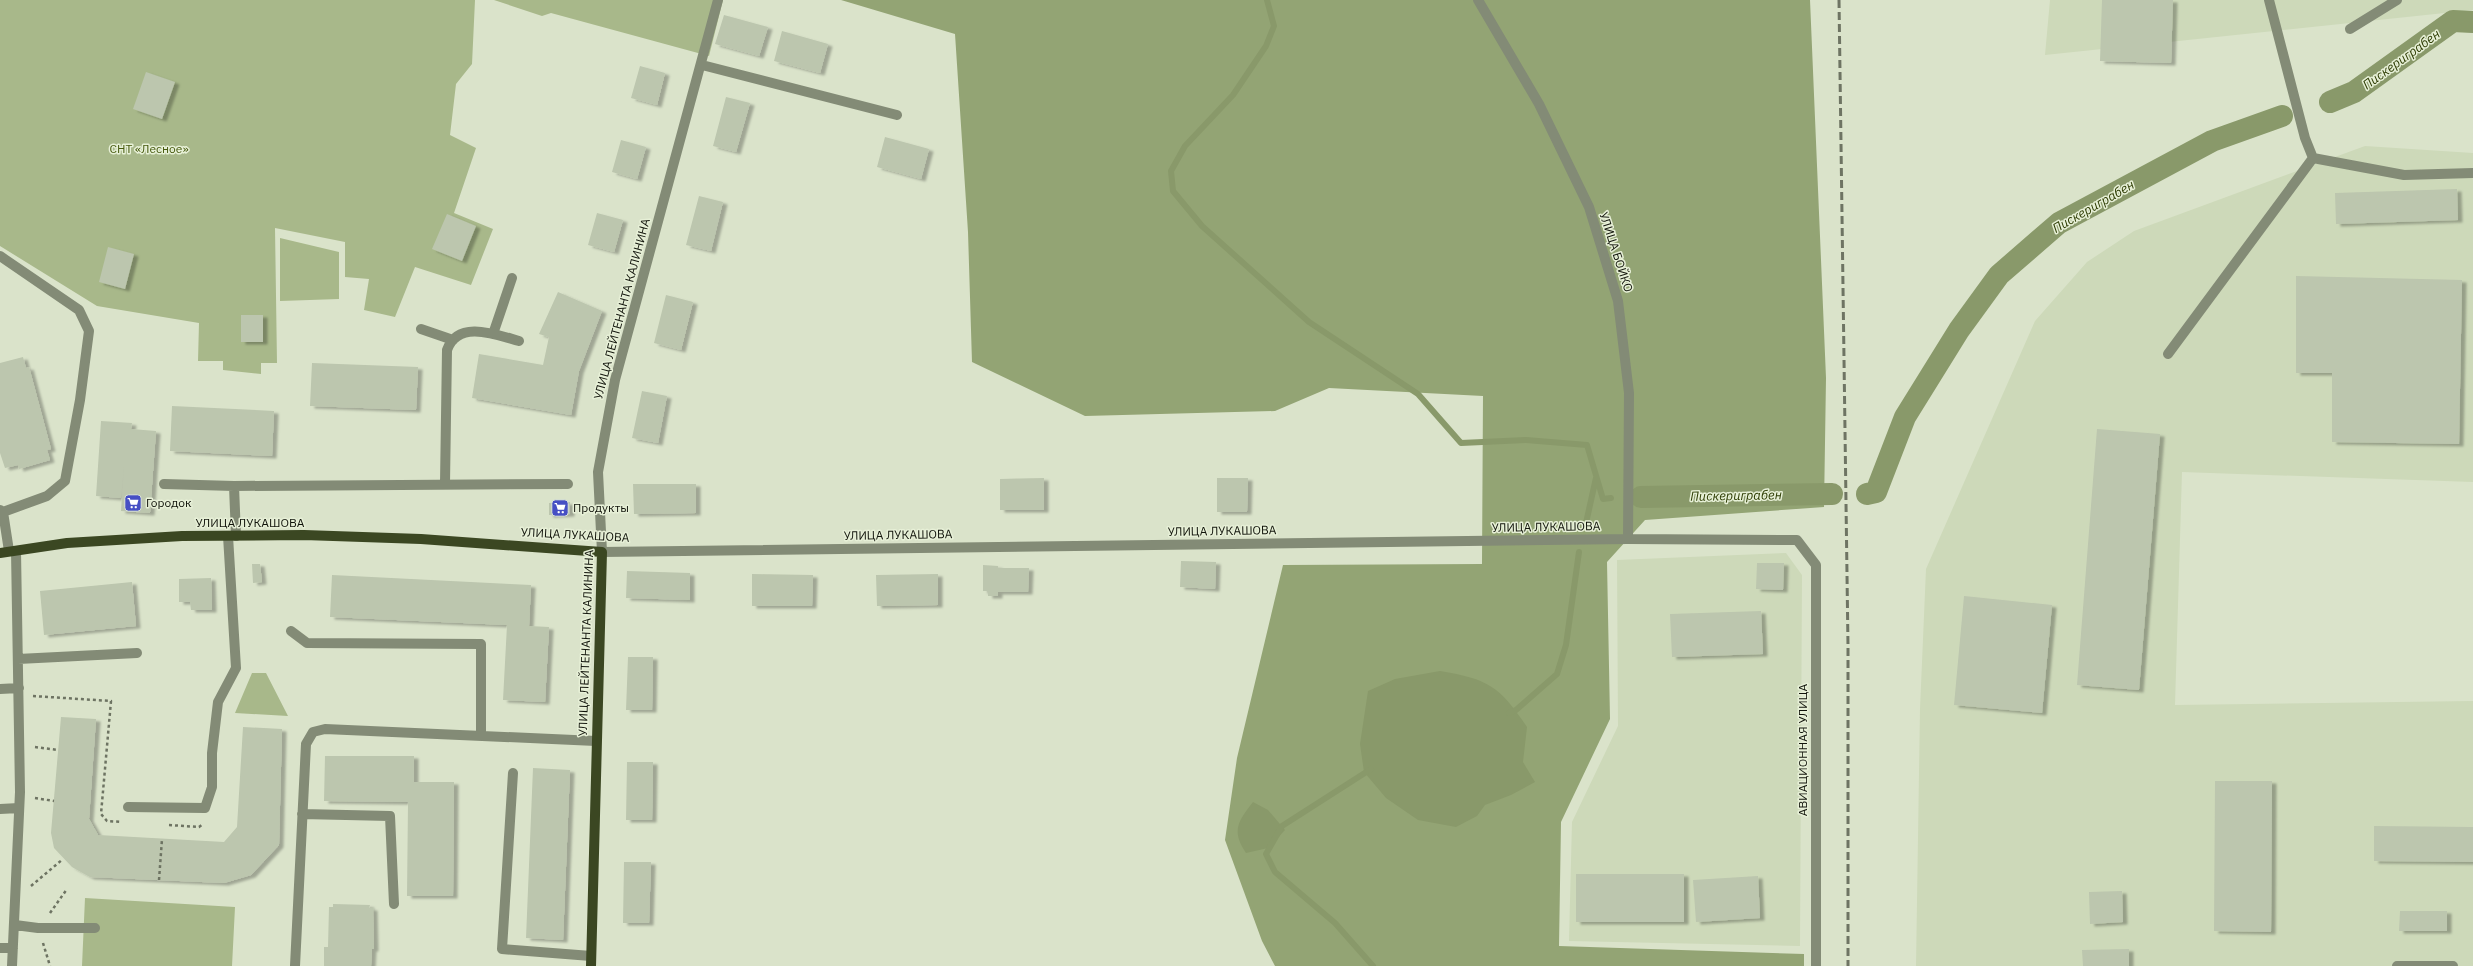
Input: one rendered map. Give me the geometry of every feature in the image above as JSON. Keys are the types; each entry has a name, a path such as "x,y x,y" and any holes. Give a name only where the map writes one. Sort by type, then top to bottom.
{"main road":[{"name":"УЛИЦА ЛУКАШОВА","path":"8,552 67,543 182,536 304,535 421,539 602,552"},
{"name":"УЛИЦА ЛЕЙТЕНАНТА КАЛИНИНА","path":"591,961 602,552"}],"street":[{"name":"УЛИЦА ЛЕЙТЕНАНТА КАЛИНИНА","path":"602,552 598,472 615,380 702,65 718,0"},
{"name":"УЛИЦА БОЙКО","path":"1478,0 1539,104 1589,207 1618,301 1629,394 1628,539"},
{"path":"2269,0 2305,138 2313,158"},
{"path":"2350,29 2397,0"},
{"path":"702,65 897,115"},
{"path":"2313,158 2404,175 2473,173"},
{"path":"2168,354 2313,158"},
{"path":"0,256 79,310 90,330 80,400 65,481 47,496 2,511 8,552 18,659 19,688 19,808 15,926 12,966"},
{"path":"493,334 512,278"},
{"path":"421,329 453,340"},
{"path":"445,483 447,350 453,340 465,333 480,331 519,341"},
{"path":"164,484 234,486 445,483 568,484"},
{"path":"128,807 206,808 212,787 212,753 218,702 236,668 232,536 234,486"},
{"name":"УЛИЦА ЛУКАШОВА","path":"602,552 1628,539 1797,540"},
{"name":"АВИАЦИОННАЯ УЛИЦА","path":"1797,540 1816,565 1816,966"},
{"path":"291,631 307,643 481,644 481,736"},
{"path":"18,659 138,653"},
{"path":"0,689 19,688"},
{"path":"295,966 306,744 313,732 325,729 596,742"},
{"path":"513,773 502,949 591,961"},
{"path":"0,809 19,808"},
{"path":"302,814 390,816 394,904"},
{"path":"15,926 38,928 95,928"},
{"path":"0,948 13,948"},
{"path":"2397,966 2453,966"}],"path":[{"path":"31,696 111,702 101,814 107,821 130,822"},
{"path":"34,746 58,750"},
{"path":"35,798 54,801"},
{"path":"160,824 199,827 209,820"},
{"path":"159,880 162,839"},
{"path":"30,887 63,859"}],"shaded area":[{"path":"841,0 1810,0 1826,378 1824,507 1645,520 1607,562 1610,719 1561,822 1559,946 1804,954 1804,966 1275,966 1262,941 1225,840 1237,758 1283,565 1482,564 1483,396 1329,388 1275,411 1085,416 972,362 968,232 955,34"},
{"path":"2050,0 2473,0 2473,10 2045,55"},
{"path":"2365,146 2473,153 2473,482 2182,472 2175,705 2473,701 2473,966 1916,966 1920,709 1926,569 2035,321 2087,262 2134,231"},
{"path":"1786,553 1802,575 1800,946 1569,941 1572,822 1618,726 1617,560"},
{"path":"1440,671 1457,674 1482,682 1492,687 1509,702 1527,727 1523,762 1535,782 1511,795 1485,805 1477,816 1456,827 1418,820 1386,798 1364,772 1360,744 1368,691 1395,679"},
{"path":"1253,802 1268,810 1285,830 1268,848 1246,853 1241,845 1238,826 1243,815"}],"green space":[{"name":"СНТ «Лесное»","path":"0,0 475,0 472,64 456,84 450,135 476,148 454,213 493,229 471,285 415,267 395,317 364,310 369,279 345,277 345,242 275,228 277,363 261,363 261,374 223,370 223,361 198,361 199,323 97,306 0,246"},
{"path":"494,0 723,0 709,56 551,13 542,16"},
{"path":"280,238 339,252 339,299 280,301"},
{"path":"252,673 266,673 288,716 235,713"},
{"path":"85,898 235,907 232,966 82,966"}],"building":[{"path":"2102,0 2173,0 2171,63 2100,61"},
{"path":"724,15 768,27 759,56 715,44"},
{"path":"782,31 828,44 820,73 774,61"},
{"path":"640,66 665,73 657,105 631,98"},
{"path":"146,72 175,82 162,119 133,109"},
{"path":"726,97 750,103 736,152 713,146"},
{"path":"885,137 929,149 921,179 877,167"},
{"path":"621,140 646,147 637,179 612,172"},
{"path":"2457,189 2458,220 2336,224 2335,193"},
{"path":"699,196 723,202 711,251 686,245"},
{"path":"597,213 623,220 614,252 588,245"},
{"path":"447,214 476,226 462,261 432,249"},
{"path":"108,247 134,254 125,289 99,282"},
{"path":"2296,276 2462,280 2459,444 2332,442 2332,373 2296,373"},
{"path":"558,292 602,311 579,371 571,415 472,398 479,354 543,365 549,337 539,334"},
{"path":"666,295 693,302 681,350 654,343"},
{"path":"241,315 263,315 263,342 241,342"},
{"path":"23,357 26,368 29,367 51,449 47,450 50,460 19,469 18,465 5,468 0,453 0,363"},
{"path":"312,363 418,367 416,410 310,406"},
{"path":"642,391 667,396 658,443 632,438"},
{"path":"172,406 274,411 272,456 170,451"},
{"path":"101,421 132,423 131,429 156,431 150,513 121,511 124,466 121,498 96,496"},
{"path":"2097,429 2160,434 2139,690 2077,685"},
{"path":"1044,478 1044,510 1000,510 1000,479"},
{"path":"1217,478 1248,478 1247,512 1217,512"},
{"path":"633,484 696,484 696,513 634,514"},
{"name":"Продукты","path":"570,502 570,514 549,515 549,503"},
{"path":"1181,561 1216,562 1215,589 1180,587"},
{"path":"1757,563 1784,563 1783,590 1756,589"},
{"path":"252,564 260,564 262,582 253,583"},
{"path":"983,565 998,566 998,568 1029,568 1028,592 998,592 998,596 988,596 988,591 983,591"},
{"path":"627,571 690,573 690,600 626,598"},
{"path":"752,574 813,575 812,606 752,606"},
{"path":"938,574 938,605 877,606 876,575"},
{"path":"332,575 531,585 529,626 549,627 545,702 503,700 507,625 330,617"},
{"path":"211,578 212,610 191,610 190,602 179,602 179,579"},
{"path":"132,582 136,626 44,635 40,591"},
{"path":"1964,596 2052,605 2042,713 1954,705"},
{"path":"1761,611 1763,654 1672,657 1670,614"},
{"path":"628,657 653,657 652,710 626,710"},
{"path":"61,717 96,719 89,819 98,835 224,842 237,827 243,727 282,729 279,845 251,875 224,883 90,877 72,867 54,848 51,833"},
{"path":"325,756 414,756 414,782 454,782 453,896 407,896 408,802 324,801"},
{"path":"627,762 653,762 652,820 626,820"},
{"path":"533,768 570,770 563,940 526,938"},
{"path":"2215,781 2272,781 2271,932 2214,931"},
{"path":"2374,826 2473,827 2473,862 2374,861"},
{"path":"624,862 651,862 649,923 623,923"},
{"path":"1576,874 1684,874 1684,922 1576,922"},
{"path":"1758,876 1760,918 1696,922 1693,880"},
{"path":"2122,891 2123,922 2090,924 2089,892"},
{"path":"333,904 370,905 369,908 373,908 374,949 372,949 371,966 324,966 324,947 328,947 329,907 333,907"},
{"path":"2400,911 2447,911 2447,931 2399,931"},
{"path":"2129,949 2129,966 2083,966 2082,950"}],"waterway":[{"path":"1267,0 1274,26 1266,46 1233,95 1185,146 1171,171 1173,191 1202,226 1309,322 1418,394 1461,443 1526,440 1587,445 1603,499 1611,498"},
{"name":"Пискериграбен","path":"2330,102 2354,92 2453,21 2473,22"},
{"name":"Пискериграбен","path":"1867,494 1876,492 1905,417 1959,330 1999,275 2059,223 2212,141 2282,116"},
{"path":"1586,523 1596,478"},
{"name":"Пискериграбен","path":"1641,497 1832,494"},
{"path":"1509,713 1516,710 1557,674 1566,645 1579,552"},
{"path":"1371,769 1282,826 1266,854 1275,872 1335,923 1373,966"}],"railway":[{"path":"1839,0 1848,646 1848,966"}],"place":[{"name":"Городок","path":"133,503"},
{"name":"Продукты","path":"560,508"}]}
